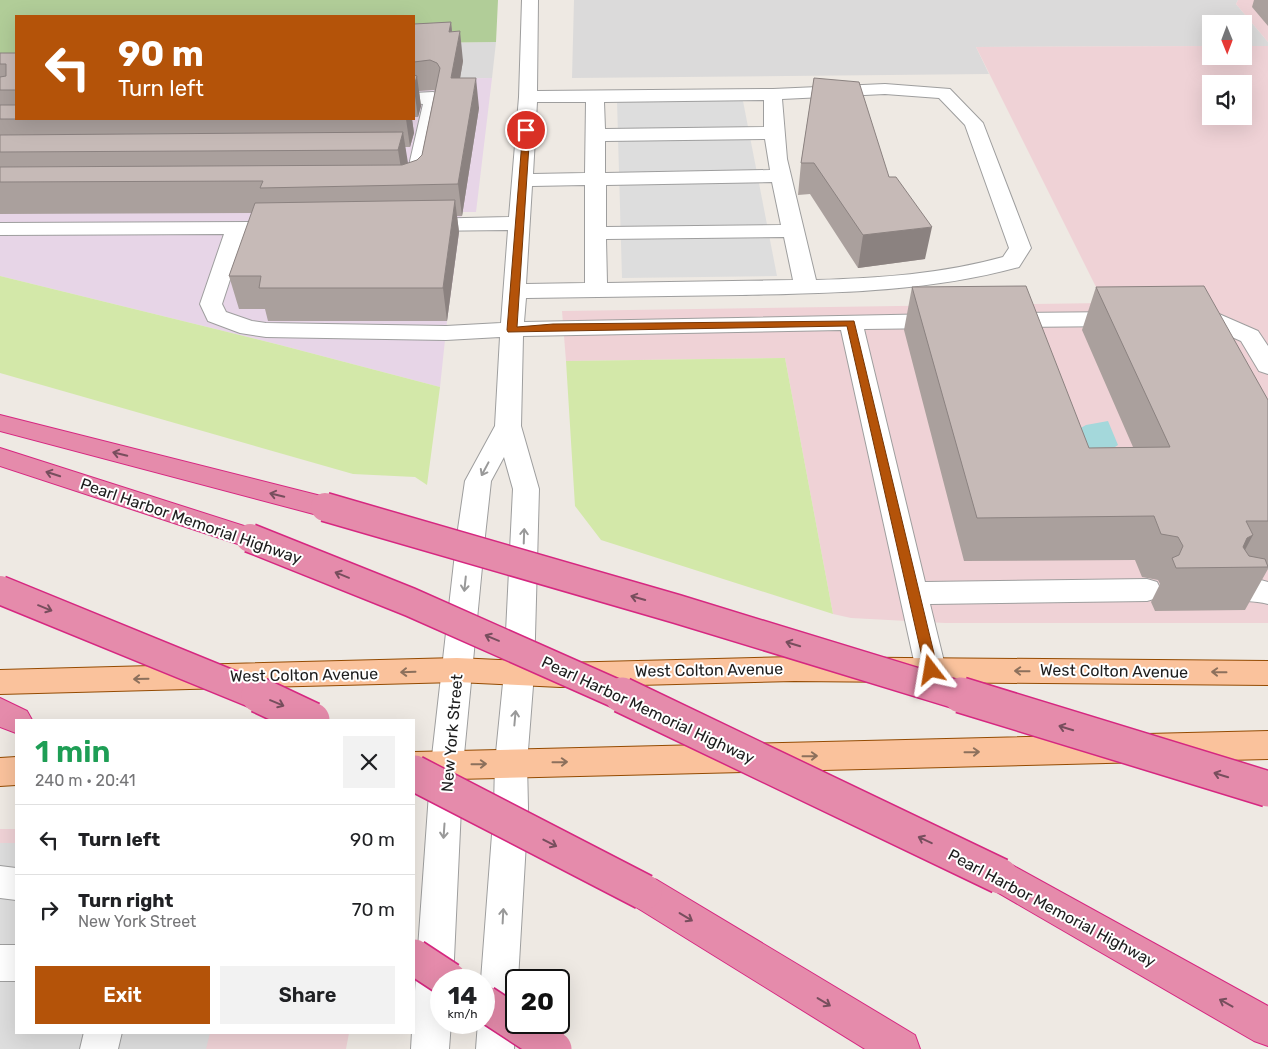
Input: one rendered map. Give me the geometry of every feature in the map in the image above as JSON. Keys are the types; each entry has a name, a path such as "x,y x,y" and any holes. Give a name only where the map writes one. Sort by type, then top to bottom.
{"highway":[{"path":"0,423 325,507 677,609 1268,789"},
{"name":"Pearl Harbor Memorial Highway","path":"0,457 250,538 410,602 585,678 1000,876 1268,1027"},
{"path":"0,590 282,704 310,719"},
{"path":"0,711 15,719"},
{"path":"415,774 644,892 901,1049"},
{"path":"415,958 432,969"},
{"path":"495,1009 554,1049"}],"main road":[{"name":"West Colton Avenue","path":"0,682 457,670 560,675 784,669 1268,673"},
{"path":"430,765 1268,745"},
{"path":"0,772 15,771"}],"street":[{"name":"New York Street","path":"495,1049 511,808 511,763 519,672 526,489 508,426 514,291 528,97 530,0"},
{"path":"514,291 868,286 981,272 1011,262 1020,248 974,123 944,93 885,89 773,94 528,97"},
{"path":"773,94 774,133 781,176 806,287"},
{"path":"595,95 596,290"},
{"path":"388,189 408,189 414,186 411,155 426,125 433,98 415,98"},
{"path":"406,126 426,125"},
{"path":"595,135 774,133"},
{"path":"522,180 781,176"},
{"path":"402,225 519,223"},
{"path":"237,228 211,304 216,316 240,325 266,330 401,334 553,327 1142,319"},
{"path":"0,229 276,228"},
{"path":"595,234 793,231"},
{"path":"1171,319 1211,319 1250,336 1268,366"},
{"path":"851,323 931,670"},
{"name":"New York Street","path":"430,1049 430,765 457,670 478,481 508,426"},
{"path":"912,592 1147,590"},
{"path":"1236,590 1257,590 1268,593"},
{"path":"0,882 15,884"},
{"path":"0,963 15,963"},
{"path":"100,1049 103,1034"}],"shaded area":[{"path":"574,0 1238,0 1236,4 1245,15 1202,15 1202,46 976,47 989,74 572,78"},
{"path":"1238,0 1268,0 1268,42 1252,23 1252,15 1245,15 1236,4"},
{"path":"1252,23 1268,42 1268,46 1252,46"},
{"path":"496,42 492,78 415,79 415,43"},
{"path":"1202,46 1202,65 1252,65 1252,46 1268,46 1268,623 945,623 851,618 833,614 785,358 566,361 562,311 1104,303 976,47"},
{"path":"492,78 476,212 462,212 440,387 280,345 0,276 0,82 15,120 415,120 415,79"},
{"path":"617,101 743,101 777,276 622,278"},
{"path":"0,829 15,829 15,1034 349,1034 346,1049 0,1049"},
{"path":"0,843 15,843 15,1034 210,1034 206,1049 0,1049"}],"green space":[{"path":"0,0 498,0 496,42 415,43 415,15 15,15 15,82 0,82"},
{"path":"0,276 280,345 440,387 427,485 415,477 353,474 0,373"},
{"path":"785,358 833,614 601,540 575,506 566,361"}],"water":[{"path":"1108,421 1118,445 1085,467 1077,430 1086,425"}],"building":[{"path":"451,22 449,32 460,31 451,78 476,78 458,184 260,188 263,181 0,182 0,167 402,165 417,160 422,155 440,68 437,63 430,60 415,62 415,24"},
{"path":"0,53 15,53 15,90 0,90 0,77 6,76 6,64 0,64"},
{"path":"814,78 859,82 889,177 896,177 932,227 863,235 814,163 801,163"},
{"path":"0,105 15,105 15,119 0,119"},
{"path":"403,132 398,150 0,152 0,135"},
{"path":"455,200 443,288 259,288 261,276 229,276 255,203"},
{"path":"1026,286 1089,448 1170,447 1096,287 1204,286 1268,400 1268,521 1246,521 1253,535 1247,538 1243,547 1249,556 1265,559 1268,567 1176,568 1172,558 1179,555 1183,546 1178,537 1161,534 1154,516 977,518 912,287"}],"route":[{"path":"526,130 512,330 553,327 851,323 931,670"}]}
